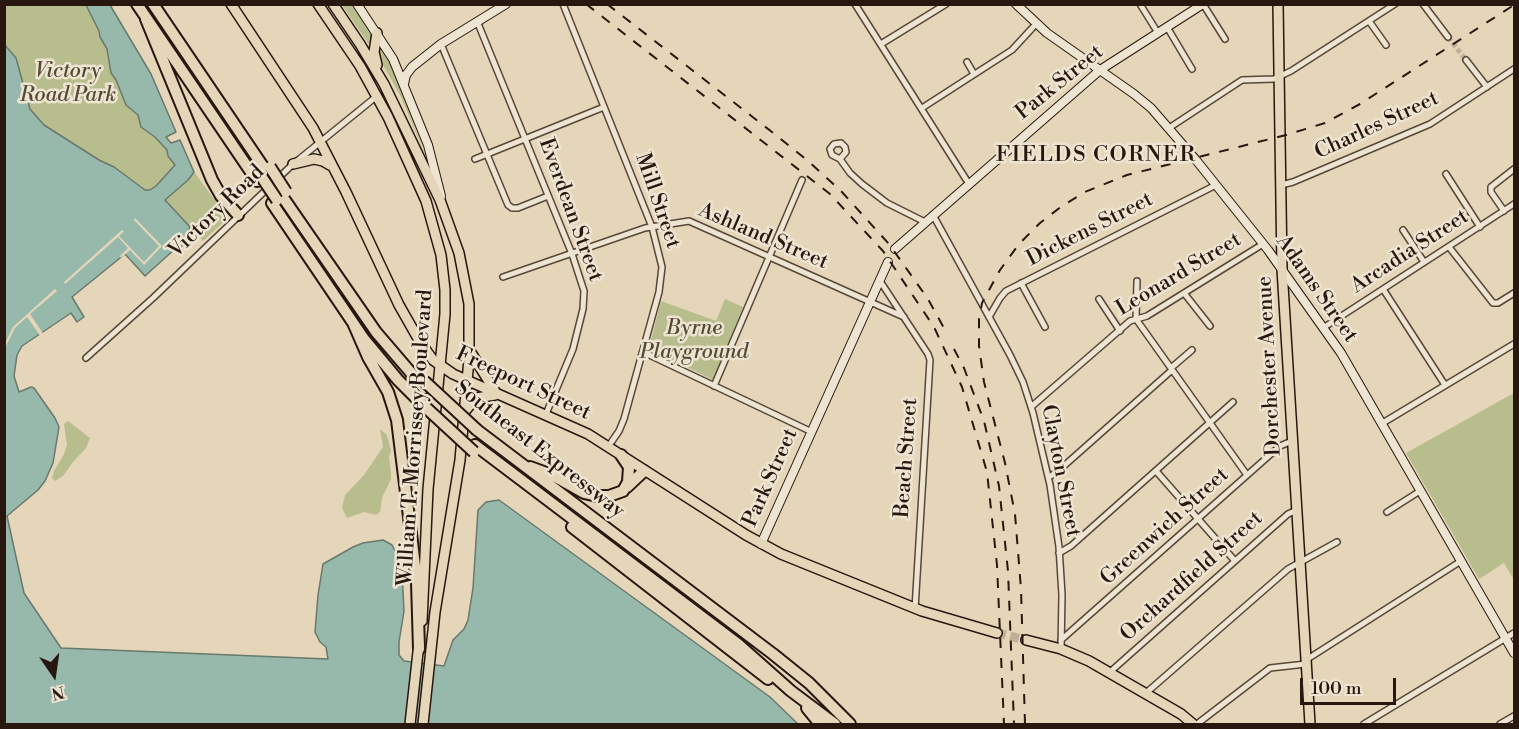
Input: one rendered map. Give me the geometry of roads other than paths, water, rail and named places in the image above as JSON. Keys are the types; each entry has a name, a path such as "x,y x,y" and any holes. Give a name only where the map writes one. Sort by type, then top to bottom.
{"highway":[{"name":"Southeast Expressway","path":"137,4 280,198 374,320 423,393 476,441 519,463 773,654 817,691 850,724"},
{"path":"144,4 263,174"},
{"path":"153,4 263,174"},
{"name":"Southeast Expressway","path":"159,4 280,198 354,325 380,359 819,724"},
{"path":"146,19 212,180 221,196 238,215"},
{"path":"280,198 360,323 395,368 423,393"},
{"path":"354,325 368,357 388,392 397,420 417,582 419,649"},
{"path":"476,441 738,644 791,691 835,724"},
{"path":"621,455 630,473 624,490"},
{"path":"519,463 552,475 578,490 595,496 612,496 624,490 644,471"},
{"path":"791,691 819,724"}],"main road":[{"name":"Freeport Street","path":"231,4 300,107 320,142 407,319 431,357 441,366 498,394 575,427 761,544 802,564 915,609 997,633"},
{"name":"William T. Morrissey Boulevard","path":"318,4 351,51 377,96 422,191 436,234 445,290 441,366 428,489 425,584 411,724"},
{"name":"William T. Morrissey Boulevard","path":"333,4 384,84 445,212 456,244 466,289 470,322 468,380 457,484 440,578 423,724"},
{"path":"357,4 393,59 430,150 445,212"},
{"path":"404,86 405,77 412,67 441,44 506,4"},
{"name":"Adams Street","path":"1016,4 1036,24 1143,101 1169,128 1263,244 1349,367 1515,653"},
{"name":"Park Street","path":"895,249 1101,70 1203,4"},
{"name":"Dorchester Avenue","path":"1278,4 1282,269 1310,724"},
{"path":"377,33 375,58 384,84"},
{"path":"393,59 402,66 412,67"},
{"path":"293,164 316,159 324,161 333,168"},
{"name":"Park Street","path":"761,544 888,262"},
{"path":"470,350 498,394"},
{"path":"464,416 468,406 476,398 498,394"},
{"path":"1026,640 1061,645 1146,693 1195,724"}],"street":[{"name":"Mill Street","path":"563,4 652,227 660,255 662,275 643,352 622,425 608,447"},
{"path":"855,4 969,184"},
{"path":"881,44 946,4"},
{"path":"1140,4 1158,33"},
{"path":"1203,4 1225,39"},
{"path":"1169,128 1242,80 1272,79 1294,70 1395,4"},
{"path":"1423,4 1448,37"},
{"name":"Everdean Street","path":"477,21 572,254 584,291 583,309 570,356 546,414"},
{"path":"1369,21 1386,45"},
{"path":"922,108 1012,50 1036,24"},
{"path":"1167,27 1192,69"},
{"path":"441,44 507,203 511,207 520,208 548,196"},
{"path":"1466,60 1487,87"},
{"path":"967,62 974,74"},
{"name":"Charles Street","path":"1281,185 1430,124 1515,69"},
{"name":"Victory Road","path":"86,358 153,298 293,164 377,96"},
{"path":"475,159 604,107"},
{"path":"840,159 850,173 876,195 904,213 925,222"},
{"path":"1504,211 1491,192 1491,187 1515,170"},
{"path":"1446,174 1480,227"},
{"path":"714,386 802,180"},
{"name":"Dickens Street","path":"989,317 1002,294 1216,185"},
{"name":"Arcadia Street","path":"1323,327 1515,204"},
{"name":"Clayton Street","path":"933,215 1017,368 1031,407 1049,477 1059,553 1062,596 1061,645"},
{"name":"Ashland Street","path":"503,277 652,227 686,220 871,302"},
{"path":"1403,230 1424,262"},
{"name":"Leonard Street","path":"1031,407 1136,319 1147,316 1263,244"},
{"path":"1449,246 1495,303 1515,292"},
{"name":"Beach Street","path":"880,281 928,354 930,364 915,609"},
{"path":"1137,281 1136,319 1247,475"},
{"path":"1021,283 1045,327"},
{"path":"1383,289 1445,385"},
{"path":"1184,292 1210,326"},
{"path":"1099,299 1120,331"},
{"path":"871,302 904,317"},
{"path":"1381,424 1515,344"},
{"path":"1049,477 1192,350"},
{"path":"643,352 812,432"},
{"path":"1059,553 1071,546 1233,402"},
{"name":"Greenwich Street","path":"1061,645 1247,475 1280,446 1292,441"},
{"path":"1156,471 1235,561"},
{"path":"1387,513 1420,491"},
{"name":"Orchardfield Street","path":"1110,672 1288,514 1297,510"},
{"path":"1146,693 1288,568 1337,542"},
{"path":"1195,724 1270,668 1306,662 1461,561"},
{"path":"1364,724 1515,633"},
{"path":"1500,724 1515,716"}],"tunnel":[{"path":"1448,37 1466,60"},
{"path":"997,633 1026,640"}],"railway":[{"path":"586,4 830,194 883,251 934,327 962,387 987,472 997,565 1004,724"},
{"path":"607,4 772,132 841,191 889,244 928,299 945,330"},
{"path":"1025,724 1021,589 1015,514 1005,463 984,382 979,346 979,319 982,303 1000,270 1019,244 1040,223 1085,192 1127,175 1325,123 1360,104 1514,5"},
{"path":"954,349 964,368 984,421 999,486 1008,571 1014,724"}],"district":[{"name":"FIELDS CORNER","path":"1096,156"}],"park label":[{"name":"Victory Road Park","path":"68,84"},
{"name":"Byrne Playground","path":"694,341"}]}
